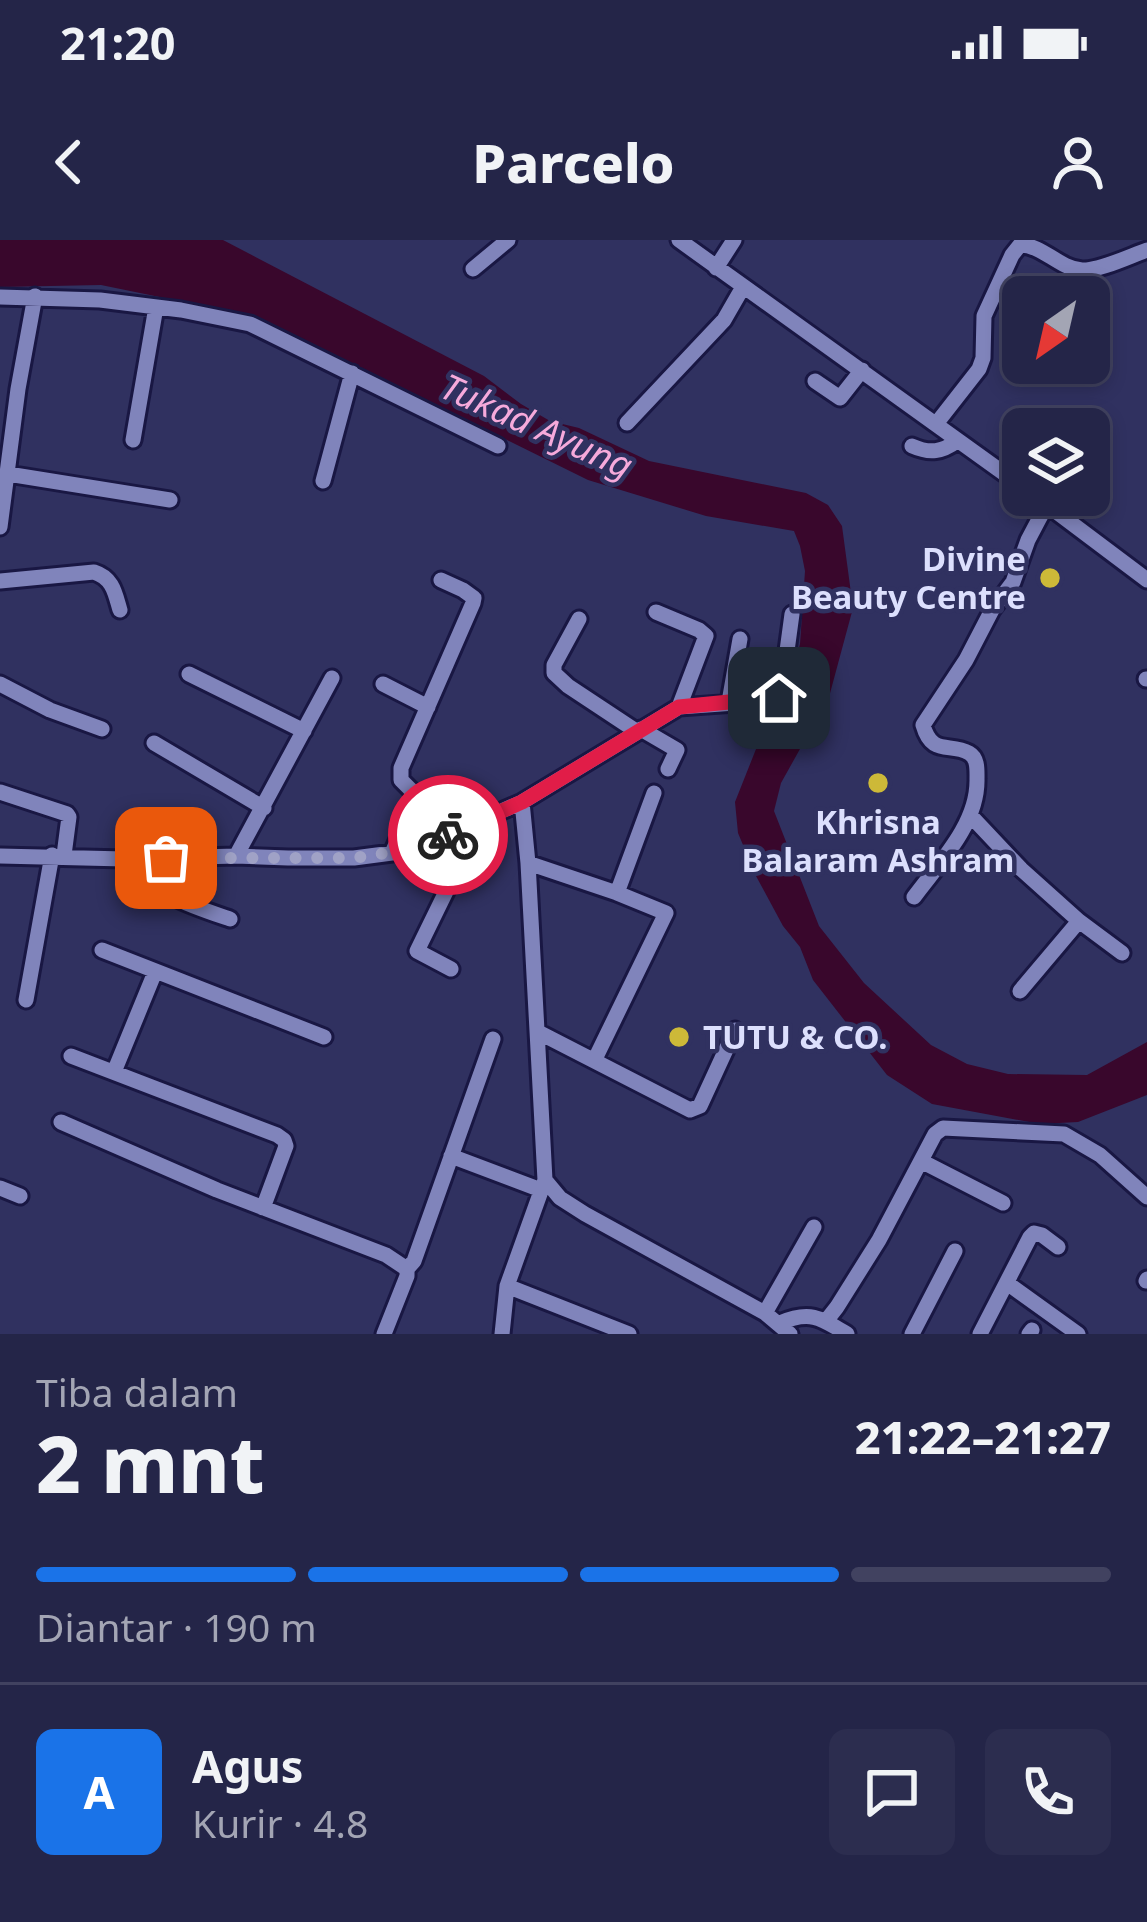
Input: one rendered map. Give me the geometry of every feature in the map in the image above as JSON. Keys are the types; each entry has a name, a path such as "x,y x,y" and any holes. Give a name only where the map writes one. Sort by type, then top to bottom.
{"street":[{"path":"473,268 508,240"},
{"path":"679,240 1002,472"},
{"path":"716,268 734,240"},
{"path":"936,424 980,370 984,316 1020,244 1032,245 1083,270 1147,250"},
{"path":"627,423 724,320 743,286"},
{"path":"0,527 8,474 9,388 35,296"},
{"path":"0,297 157,307 250,324 498,446"},
{"path":"134,440 157,307"},
{"path":"815,381 840,398 862,370"},
{"path":"323,481 352,373"},
{"path":"912,446 934,452 957,441"},
{"path":"8,474 170,500"},
{"path":"914,897 970,815 977,790 974,757 932,742 923,725 1013,583 1036,516"},
{"path":"1062,516 1147,580"},
{"path":"0,581 94,572 114,588 120,610"},
{"path":"392,853 417,796 401,780 401,768 474,598 441,580"},
{"path":"656,612 706,636 679,707"},
{"path":"0,856 354,858 413,849 522,802 679,707 779,698 792,614"},
{"path":"579,619 554,665 554,674 677,751 668,769"},
{"path":"729,702 740,639"},
{"path":"189,674 304,731"},
{"path":"236,856 332,678"},
{"path":"0,684 50,710 102,729"},
{"path":"383,684 428,706"},
{"path":"154,742 264,808"},
{"path":"0,792 69,817 26,1000"},
{"path":"617,893 653,793"},
{"path":"502,1334 507,1286 543,1185 522,802"},
{"path":"970,815 1021,869 1122,953"},
{"path":"451,969 417,951 480,822"},
{"path":"124,859 165,895 230,919"},
{"path":"528,863 666,913 595,1059"},
{"path":"1021,992 1079,921"},
{"path":"102,950 324,1037"},
{"path":"114,1072 154,972"},
{"path":"538,1032 690,1110 700,1106 735,1030"},
{"path":"384,1334 493,1039"},
{"path":"71,1056 284,1140 286,1146 263,1208"},
{"path":"61,1122 386,1255 407,1269"},
{"path":"826,1321 943,1127 1064,1134 1143,1188"},
{"path":"452,1156 543,1185 585,1214 778,1323 802,1315 826,1321 847,1334"},
{"path":"921,1161 1003,1203"},
{"path":"0,1188 20,1196"},
{"path":"778,1323 814,1227"},
{"path":"980,1334 1034,1233 1058,1246"},
{"path":"912,1334 955,1251"},
{"path":"1007,1282 1078,1334"},
{"path":"507,1286 597,1329 629,1334"}],"water":[{"name":"Tukad Ayung","path":"0,240 223,240 484,376 550,421 579,428 649,461 806,493 828,505 842,526 853,608 829,697 781,783 774,811 819,926 864,983 931,1045 967,1064 1008,1074 1087,1075 1147,1042 1147,1095 1078,1122 1040,1124 932,1104 887,1075 813,980 800,947 756,876 738,833 735,802 760,739 788,690 800,644 805,571 794,531 706,516 588,480 257,317 101,285 0,287"}],"way so far":[{"path":"166,858 354,858 413,849 448,835"}],"place":[{"name":"Divine Beauty Centre","path":"1050,578"},
{"name":"Khrisna Balaram Ashram","path":"878,783"},
{"name":"TUTU & CO.","path":"679,1037"}],"route":[{"path":"448,835 522,802 679,707 779,698"}]}
